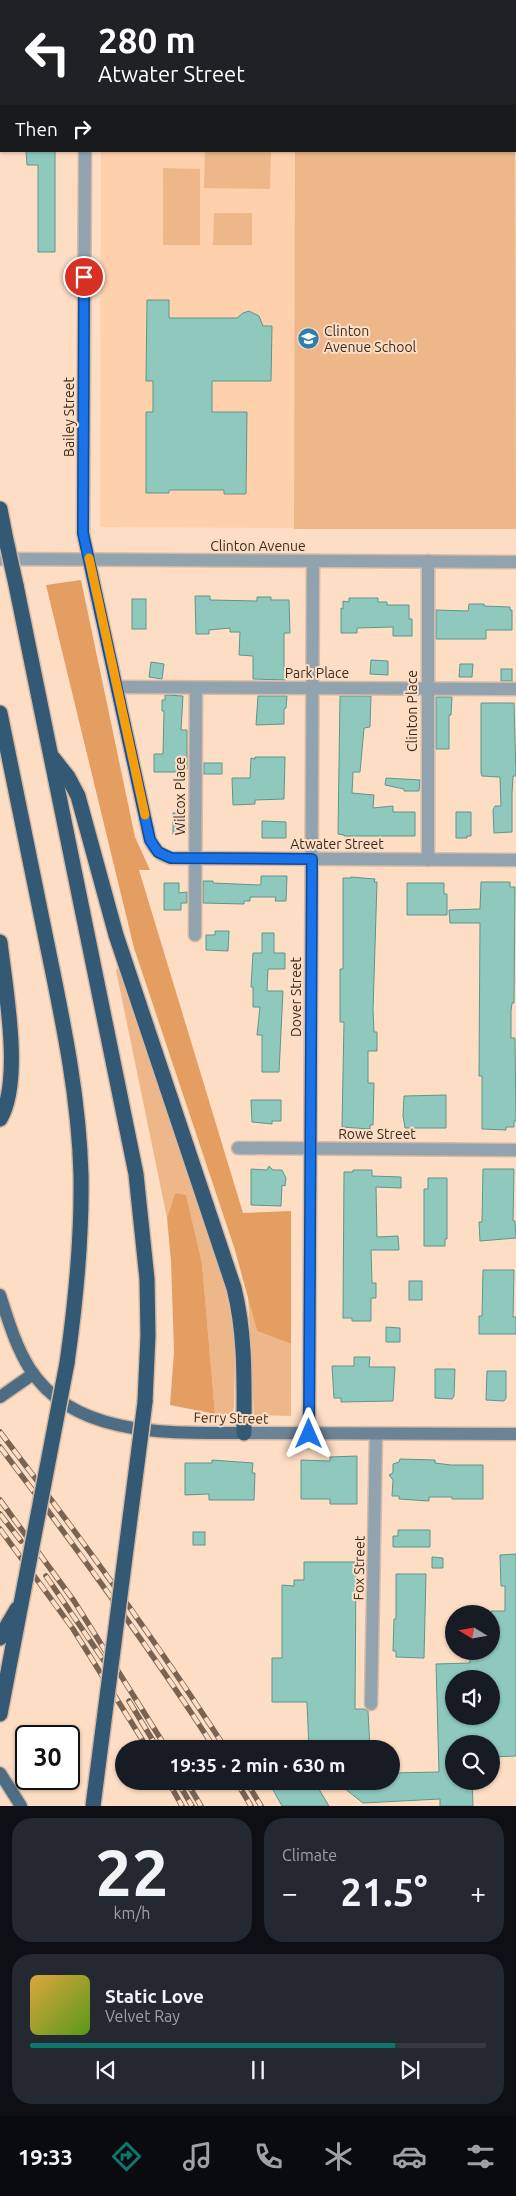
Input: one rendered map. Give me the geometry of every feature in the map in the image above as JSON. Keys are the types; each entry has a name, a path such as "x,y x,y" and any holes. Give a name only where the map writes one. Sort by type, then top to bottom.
{"highway":[{"path":"0,509 136,1174 147,1279 148,1335 145,1402 92,1806"},
{"path":"0,713 60,1006 77,1119 81,1174 81,1228 76,1296 67,1363 0,1714"},
{"path":"51,756 68,777 78,796 116,935 234,1288 244,1350 244,1433"},
{"path":"0,942 12,1073 10,1095 0,1119"},
{"path":"0,1638 21,1604"}],"main road":[{"name":"Ferry Street","path":"0,1295 22,1355 33,1374 60,1402 76,1412 97,1419 155,1430 309,1434 516,1434"},
{"path":"0,1398 33,1374"},
{"path":"0,1773 21,1806"}],"street":[{"name":"Bailey Street","path":"85,152 83,533 150,840 158,852"},
{"name":"Clinton Avenue","path":"0,559 516,562"},
{"name":"Dover Street","path":"309,1434 313,561"},
{"name":"Clinton Place","path":"428,561 426,689 428,860"},
{"name":"Park Place","path":"117,687 516,689"},
{"name":"Wilcox Place","path":"195,934 196,688"},
{"name":"Atwater Street","path":"158,852 171,858 516,860"},
{"name":"Rowe Street","path":"238,1148 516,1150"},
{"name":"Fox Street","path":"371,1704 376,1434"}],"shaded area":[{"name":"Clinton Avenue School","path":"101,152 515,152 516,529 100,527"},
{"path":"205,152 271,152 270,189 204,188"},
{"path":"295,152 515,152 516,529 294,529"},
{"path":"163,168 200,169 200,245 163,245"},
{"path":"214,213 252,213 252,245 213,245"},
{"path":"81,580 135,837 150,870 139,870 243,1213 291,1211 291,1344 257,1331 235,1250 134,948 46,585"},
{"path":"119,967 219,1263 232,1320 235,1356 234,1407 232,1415 215,1414 202,1263 186,1196 175,1193 167,1218 116,970"},
{"path":"175,1193 186,1195 202,1263 215,1414 170,1405 174,1352 171,1261 167,1218"},
{"path":"248,1296 257,1331 291,1344 291,1416 254,1415"}],"building":[{"path":"26,152 55,152 55,252 38,252 38,165 27,165"},
{"path":"147,300 169,300 169,318 237,318 249,311 259,316 263,326 272,326 271,381 212,381 212,412 247,412 246,494 224,494 224,490 169,490 169,493 146,493 146,412 153,412 153,381 146,381"},
{"path":"195,596 210,596 210,600 257,601 257,597 271,597 271,600 289,600 290,633 284,633 284,671 286,671 286,680 253,679 253,656 239,655 240,632 230,632 230,628 209,630 209,634 196,634"},
{"path":"349,598 378,598 378,602 387,602 387,605 409,605 409,619 412,619 412,636 393,636 393,627 357,628 357,633 341,633 341,608 343,609 343,601 349,602"},
{"path":"132,599 146,599 146,629 132,629"},
{"path":"469,604 510,607 510,610 512,610 512,630 486,630 486,639 436,639 436,610 468,611"},
{"path":"371,660 388,661 388,675 370,674"},
{"path":"151,662 164,664 162,679 149,677"},
{"path":"460,664 473,664 472,677 459,677"},
{"path":"501,669 512,669 512,681 501,681"},
{"path":"165,695 183,696 181,730 187,730 187,769 178,769 178,772 154,772 154,754 163,754 164,711 162,711 162,700 165,700"},
{"path":"258,696 287,696 286,708 284,709 284,724 256,725"},
{"path":"340,696 371,696 370,727 364,728 360,772 353,772 352,793 374,795 373,808 393,806 393,812 415,812 415,836 344,836 338,834"},
{"path":"436,697 452,697 451,715 449,715 449,749 436,749"},
{"path":"481,703 514,703 516,776 513,776 512,832 494,833 493,810 495,806 501,806 500,777 482,776 481,773"},
{"path":"255,757 285,757 284,799 255,800 255,804 233,805 232,778 250,778 251,758 255,759"},
{"path":"204,763 222,763 222,774 204,774"},
{"path":"386,778 420,780 419,791 404,791 404,789 385,785"},
{"path":"456,812 471,812 471,836 456,838"},
{"path":"173,813 185,813 185,834 173,834"},
{"path":"262,821 286,822 286,838 262,838"},
{"path":"261,876 287,876 286,901 275,901 276,897 250,897 250,901 244,901 244,904 203,903 203,881 259,885 261,884"},
{"path":"343,878 375,879 374,882 377,882 373,1010 374,1032 377,1032 377,1051 368,1051 368,1083 374,1083 373,1125 370,1125 370,1129 342,1127 344,1022 340,1022 340,969 343,969"},
{"path":"481,882 510,882 510,887 515,887 514,1003 512,1003 511,1011 511,1038 515,1038 516,1121 514,1121 514,1127 506,1127 506,1130 482,1129 482,1076 479,1076 480,923 450,923 449,910 480,909"},
{"path":"164,883 179,883 179,893 187,892 187,903 181,903 181,910 164,910"},
{"path":"407,883 444,883 444,894 447,894 447,915 407,915"},
{"path":"215,931 229,931 228,951 206,950 206,935 215,935"},
{"path":"262,933 274,933 274,953 285,953 285,969 268,969 267,991 283,991 279,1072 262,1072 262,1035 257,1035 260,1007 253,1007 253,987 251,987 253,953 262,953"},
{"path":"446,1095 446,1128 405,1128 403,1116 404,1096"},
{"path":"251,1100 281,1100 281,1121 272,1121 272,1124 252,1122"},
{"path":"269,1166 273,1170 282,1170 286,1178 285,1186 282,1185 281,1206 251,1205 251,1169 267,1170"},
{"path":"483,1169 514,1169 513,1221 515,1221 516,1238 480,1241 479,1222 482,1222"},
{"path":"353,1170 372,1170 372,1176 401,1177 401,1188 376,1187 377,1237 398,1236 399,1250 371,1250 372,1283 376,1283 376,1298 371,1298 371,1321 352,1321 352,1318 343,1318 344,1172 353,1172"},
{"path":"428,1178 447,1178 447,1239 445,1239 445,1246 424,1246 424,1189 428,1189"},
{"path":"483,1270 514,1270 513,1317 516,1317 516,1334 479,1334 479,1316 482,1316"},
{"path":"409,1281 422,1281 422,1300 409,1300"},
{"path":"386,1327 400,1328 400,1342 386,1342"},
{"path":"354,1357 370,1357 369,1367 395,1367 393,1401 341,1402 341,1398 334,1398 332,1366 354,1366"},
{"path":"435,1369 455,1369 454,1396 452,1399 435,1398"},
{"path":"487,1371 506,1371 506,1398 504,1401 486,1400"},
{"path":"357,1456 357,1504 330,1504 330,1499 301,1499 301,1460 330,1461 330,1457"},
{"path":"400,1459 435,1460 435,1463 451,1465 483,1465 483,1499 429,1497 429,1501 399,1499 399,1496 392,1496 393,1480 389,1475 393,1473 393,1464 399,1462"},
{"path":"212,1460 253,1463 252,1473 255,1473 254,1500 209,1500 209,1494 185,1495 185,1463 212,1463"},
{"path":"398,1530 430,1530 430,1547 393,1547 393,1536 398,1536"},
{"path":"193,1532 205,1532 205,1545 193,1545"},
{"path":"516,1554 516,1756 500,1757 500,1735 445,1735 445,1790 472,1790 473,1806 440,1806 440,1799 363,1803 346,1790 400,1790 400,1773 439,1772 436,1664 470,1663 470,1660 500,1660 500,1611 505,1611 505,1586 501,1586 500,1555"},
{"path":"432,1557 443,1558 443,1568 432,1568"},
{"path":"304,1562 356,1562 355,1709 368,1711 370,1740 309,1740 307,1702 272,1702 272,1658 282,1658 282,1585 294,1586 294,1580 304,1580"},
{"path":"396,1574 426,1574 424,1658 396,1657 396,1651 393,1651 394,1619 396,1619"},
{"path":"273,1790 319,1790 329,1806 282,1806"}],"railway":[{"path":"0,1432 116,1588 220,1740"},
{"path":"0,1447 110,1596 209,1740"},
{"path":"0,1500 74,1601 161,1740"},
{"path":"0,1514 21,1541"},
{"path":"0,1529 73,1629 142,1740"},
{"path":"46,1576 104,1661"},
{"path":"129,1701 153,1740"},
{"path":"173,1790 182,1806"},
{"path":"182,1790 192,1806"},
{"path":"191,1790 201,1806"},
{"path":"241,1790 251,1806"},
{"path":"251,1790 261,1806"}],"slow traffic":[{"path":"89,558 145,815"}],"place":[{"name":"Clinton Avenue School","path":"308,339"}],"route":[{"path":"84,277 83,533 150,840 158,852 171,858 312,859 309,1434"}]}
